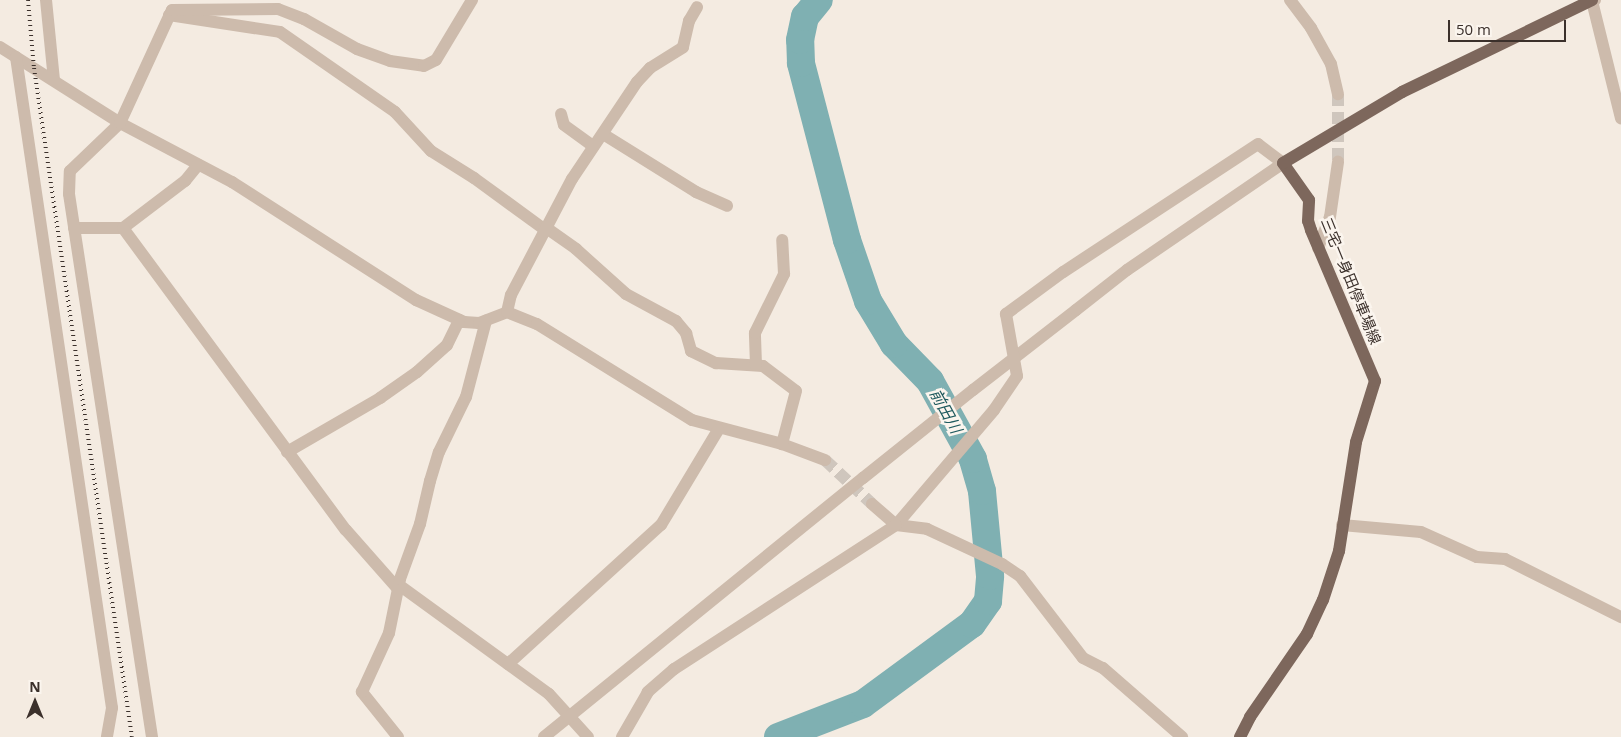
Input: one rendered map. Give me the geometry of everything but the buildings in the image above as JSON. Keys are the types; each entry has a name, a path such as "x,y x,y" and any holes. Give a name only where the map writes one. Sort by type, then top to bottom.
{"main road":[{"path":"1283,164 1410,88 1593,0"},
{"name":"三宅一身田停車場線","path":"1240,737 1250,717 1307,634 1340,551 1342,525 1356,442 1375,381 1308,221 1309,200 1283,164"}],"street":[{"path":"46,0 54,80"},
{"path":"195,9 206,0"},
{"path":"152,737 69,194 70,171 120,123 172,10 278,9 304,19 357,49 390,61 424,66 436,60 472,0"},
{"path":"1290,0 1311,28 1331,64 1338,94"},
{"path":"1593,0 1621,118"},
{"path":"507,312 511,295 544,228 593,146 650,68 683,47 689,21 697,7"},
{"path":"169,15 280,32 395,112 430,151 474,178 576,249 626,294 676,321 686,333 691,351 716,363 756,365 769,370 796,391 782,444"},
{"path":"0,47 120,123 232,182 416,300 459,320 486,321 507,312 536,324 675,412 718,430 782,444 825,460"},
{"path":"16,57 112,708 107,737"},
{"path":"561,114 564,125 593,146"},
{"path":"603,134 688,187 727,206"},
{"path":"544,737 863,478 1127,270 1283,164 1258,144 1107,243 1006,314 1017,376 994,410 896,525 674,669 648,692 622,737"},
{"path":"1318,248 1330,218 1338,162"},
{"path":"74,228 122,228 185,181 198,165"},
{"path":"122,228 357,543 398,587 549,694 588,737"},
{"path":"756,365 755,333 784,274 782,240"},
{"path":"288,452 380,398 418,372 447,345 459,320"},
{"path":"398,737 362,692 388,633 398,587 420,524 439,452 466,397 486,321"},
{"path":"508,664 661,525 718,430"},
{"path":"872,504 896,525 926,529 1002,564 1020,576 1083,658 1103,668 1182,737"},
{"path":"1342,525 1421,532 1476,556 1505,559 1621,617"}],"waterway":[{"name":"前田川","path":"778,737 863,704 972,624 988,601 990,576 982,491 973,459 930,381 894,344 868,301 847,240 801,63 800,40 805,17 819,0"}],"tunnel":[{"path":"1338,94 1338,162"},
{"path":"825,460 872,504"}],"railway":[{"path":"28,0 34,68 132,737"}]}
